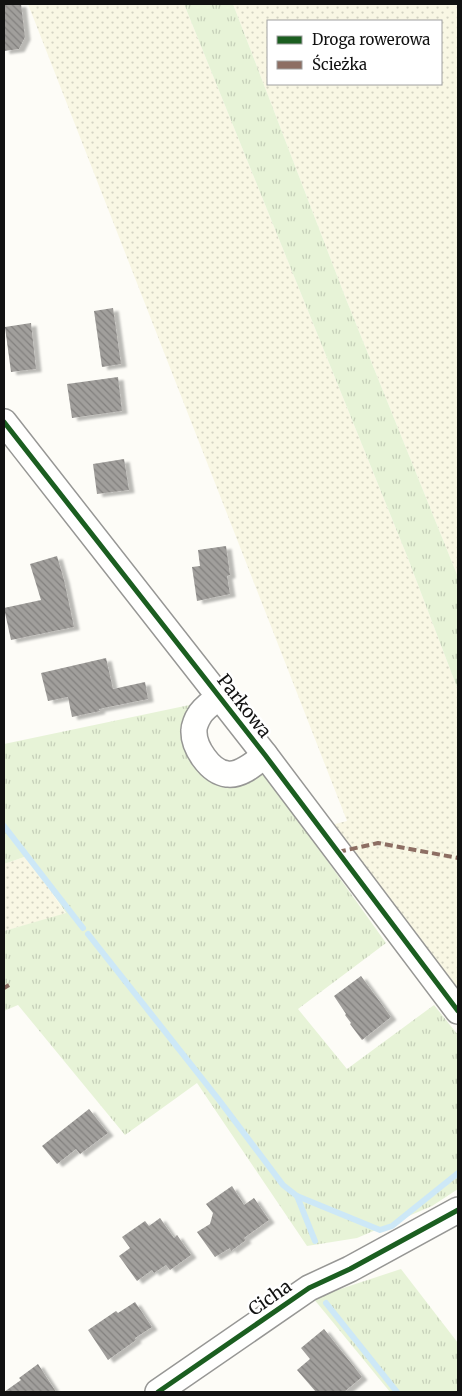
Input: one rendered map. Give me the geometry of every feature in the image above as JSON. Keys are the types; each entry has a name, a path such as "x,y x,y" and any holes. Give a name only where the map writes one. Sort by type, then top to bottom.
{"street":[{"name":"Parkowa","path":"4,422 265,755 458,1012"},
{"name":"Parkowa","path":"219,697 200,713 194,730 197,745 204,761 227,774 248,768 265,755"},
{"name":"Cicha","path":"158,1392 309,1288 350,1269 458,1210"}],"shaded area":[{"path":"28,4 184,4 407,556 458,690 458,996 331,825 347,821"},
{"path":"233,4 458,4 458,577 346,299"},
{"path":"27,856 66,914 4,931 4,864"}],"green space":[{"path":"184,4 233,4 346,299 458,577 458,690 407,556"},
{"path":"199,703 202,769 264,772 386,943 298,1009 347,1069 434,1005 458,1035 458,1189 432,1206 357,1238 307,1246 197,1083 125,1135 18,1005 4,1011 4,931 66,913 27,856 4,864 4,744"},
{"path":"401,1269 458,1343 458,1392 390,1392 313,1298"}],"building":[{"path":"4,4 21,4 25,37 19,49 4,51"},
{"path":"113,308 121,364 102,367 94,311"},
{"path":"31,323 36,369 11,372 5,327"},
{"path":"118,377 122,411 72,418 67,384"},
{"path":"124,459 129,490 97,494 93,464"},
{"path":"226,546 230,575 227,576 230,594 197,601 192,567 200,566 198,550"},
{"path":"57,556 74,627 11,640 4,608 41,600 30,564"},
{"path":"106,658 113,689 145,682 148,699 99,709 100,711 72,717 68,697 48,701 41,673"},
{"path":"361,976 391,1017 362,1040 350,1024 334,996"},
{"path":"89,1109 108,1133 80,1154 76,1149 57,1164 42,1146"},
{"path":"232,1186 244,1205 254,1198 269,1220 244,1238 246,1240 231,1251 230,1248 215,1257 197,1232 210,1224 213,1213 206,1204"},
{"path":"160,1218 174,1238 177,1235 191,1255 170,1270 166,1265 154,1273 152,1270 137,1281 119,1256 130,1248 122,1237 145,1221 149,1226"},
{"path":"135,1302 152,1327 108,1360 88,1330 116,1311 118,1313"},
{"path":"324,1329 362,1377 344,1392 316,1392 297,1370 310,1359 301,1348"},
{"path":"38,1364 56,1392 4,1392 21,1380 19,1378"}],"waterway":[{"path":"4,826 83,928"},
{"path":"88,934 219,1100 283,1185 297,1196 380,1230 392,1226 458,1173"},
{"path":"297,1196 315,1241"},
{"path":"326,1303 397,1392"}],"marked path":[{"path":"338,852 378,843 458,858"},
{"path":"4,988 9,985"}],"cycle path":[{"path":"4,422 265,755 458,1011"},
{"path":"158,1392 309,1288 350,1269 458,1210"}]}
